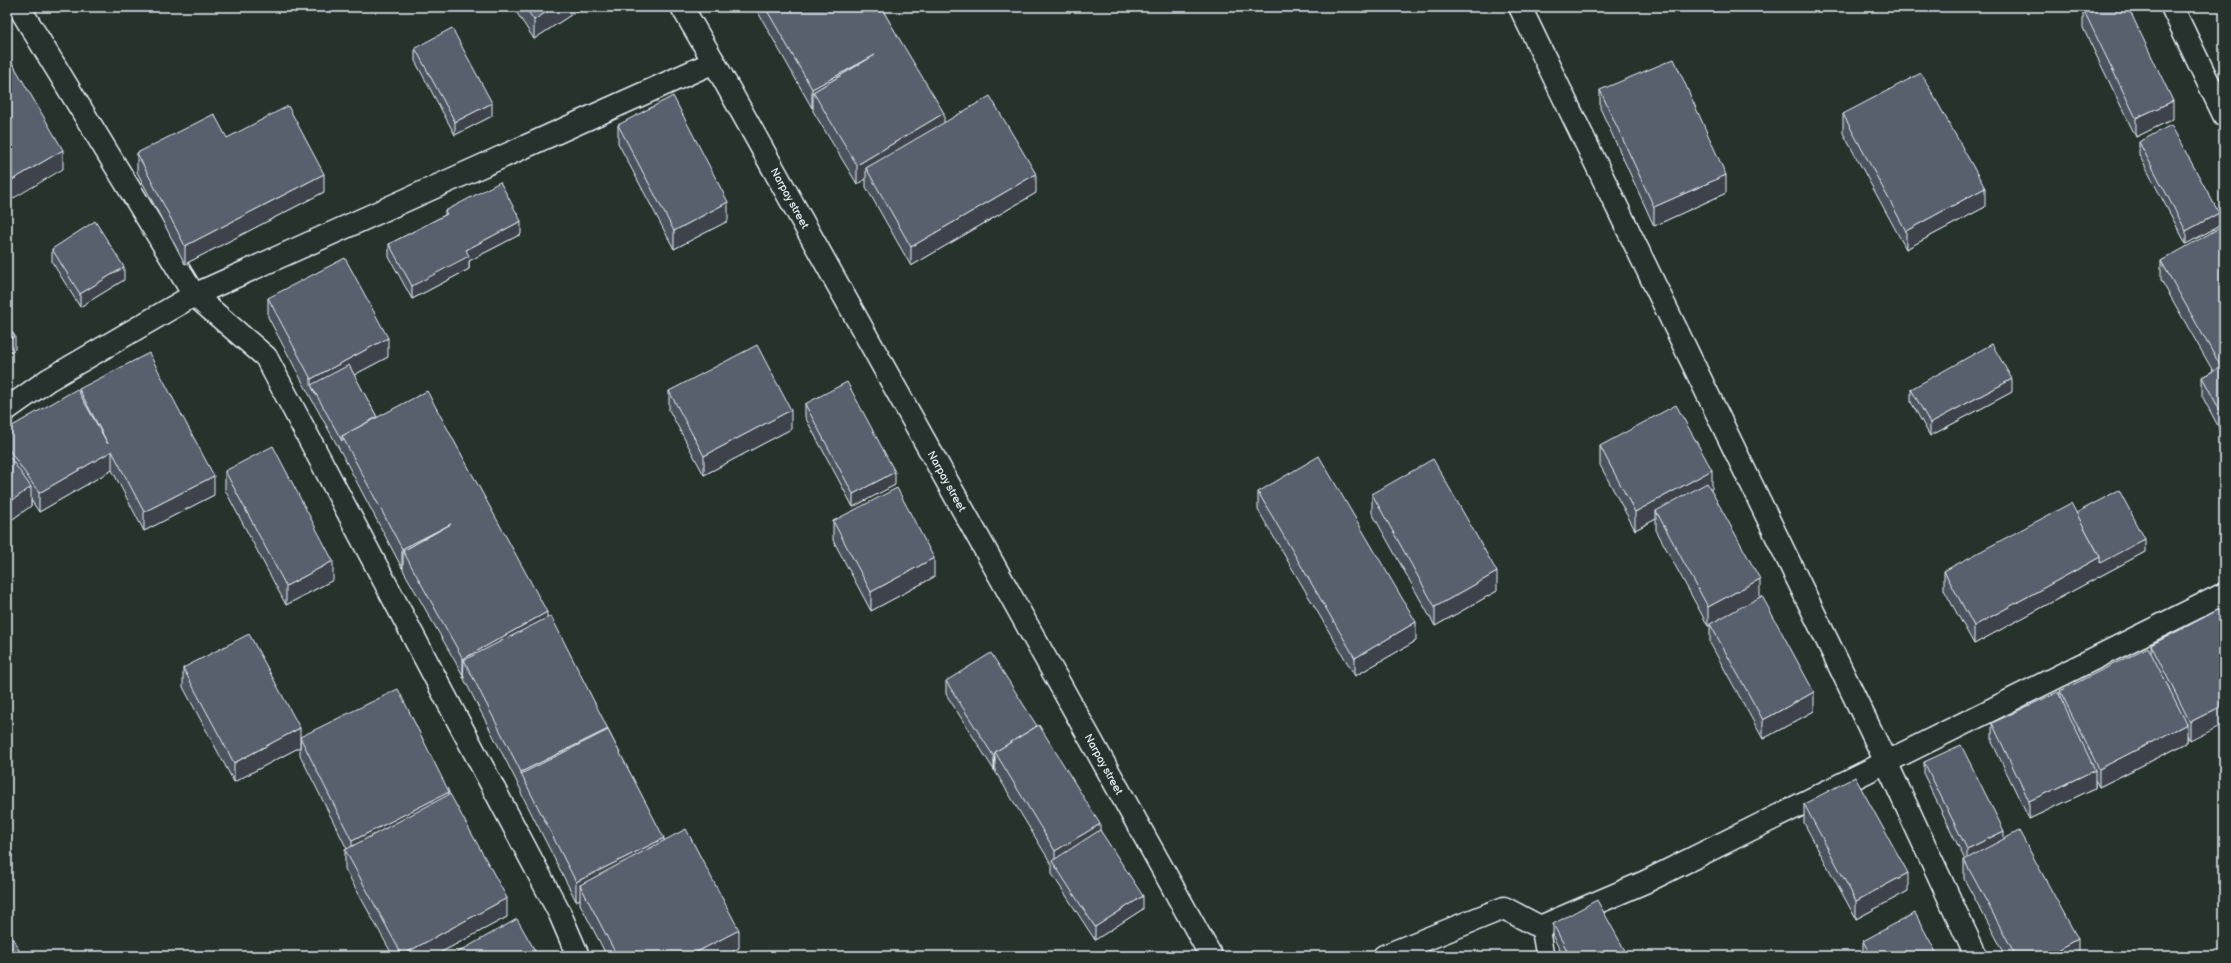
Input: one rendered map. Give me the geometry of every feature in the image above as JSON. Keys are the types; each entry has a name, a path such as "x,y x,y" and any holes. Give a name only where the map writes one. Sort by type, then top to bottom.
{"street":[{"path":"19,7 194,295 266,357 556,907 578,956"},
{"name":"Narpay street","path":"682,7 1211,956"},
{"path":"1520,7 1886,762 1976,956"},
{"path":"2172,7 2224,115"},
{"path":"7,410 48,380 194,295 714,62"},
{"path":"1384,956 1504,908 1540,927 1645,882 2224,594"}],"lane":[{"path":"1540,927 1545,956"}],"building":[{"path":"525,7 554,7 534,20"},
{"path":"765,7 881,7 944,113 857,165 813,92 875,55 812,89"},
{"path":"2087,7 2128,7 2173,101 2136,118 2083,9"},
{"path":"452,28 492,103 455,122 415,48"},
{"path":"7,54 63,150 7,183"},
{"path":"1674,59 1726,175 1654,207 1600,90"},
{"path":"1921,73 1985,188 1906,231 1843,114"},
{"path":"673,96 728,202 674,231 618,125"},
{"path":"990,96 1036,174 911,247 866,168"},
{"path":"288,106 324,174 185,246 137,153 214,114 227,138"},
{"path":"2171,125 2219,213 2186,231 2139,142"},
{"path":"500,182 521,221 466,250 469,256 412,286 389,244 447,214 445,211"},
{"path":"95,221 124,267 80,294 52,249"},
{"path":"2223,226 2224,418 2202,377 2221,367 2161,261"},
{"path":"345,258 388,338 311,379 268,298"},
{"path":"7,325 15,336 7,341"},
{"path":"1992,344 2012,379 1930,423 1911,389"},
{"path":"757,345 791,410 704,456 669,391"},
{"path":"149,353 214,476 144,512 112,451 39,493 7,447 7,429 77,389 108,444 79,389"},
{"path":"349,365 377,417 342,436 342,441 311,385"},
{"path":"847,382 895,472 853,494 805,404"},
{"path":"427,391 547,612 463,659 403,551 451,524 402,549 342,436"},
{"path":"1676,405 1712,470 1635,512 1600,446"},
{"path":"273,446 333,561 286,586 225,471"},
{"path":"7,453 31,487 7,504"},
{"path":"1319,456 1416,622 1355,658 1258,492"},
{"path":"1433,459 1497,572 1435,607 1372,494"},
{"path":"1707,483 1760,579 1708,607 1656,511"},
{"path":"897,488 934,558 871,592 833,521"},
{"path":"2119,490 2145,539 2100,563 2100,557 2076,513"},
{"path":"2071,503 2100,557 1974,626 1944,571"},
{"path":"1762,596 1814,692 1763,720 1710,624"},
{"path":"2224,607 2224,705 2190,722 2151,645"},
{"path":"551,616 608,729 521,772 464,660"},
{"path":"249,634 300,728 234,763 183,668"},
{"path":"2148,647 2187,724 2099,769 2060,691"},
{"path":"991,653 1037,726 995,752 994,757 946,681"},
{"path":"398,689 449,792 352,841 300,737"},
{"path":"2058,692 2095,770 2029,801 1992,723"},
{"path":"1039,725 1100,824 1055,851 995,752"},
{"path":"608,730 664,838 576,882 521,774"},
{"path":"1961,745 2004,831 1967,849 1924,762"},
{"path":"1855,777 1908,873 1856,901 1804,804"},
{"path":"450,794 507,898 402,955 345,850"},
{"path":"686,829 739,930 689,956 617,956 580,885"},
{"path":"1100,830 1143,896 1095,927 1052,861"},
{"path":"2019,831 2078,939 2047,956 2016,956 1964,860"},
{"path":"1597,900 1628,956 1570,956 1553,924"},
{"path":"1915,913 1938,956 1871,956 1863,941"},
{"path":"517,919 538,956 451,956"},
{"path":"7,927 22,956 7,956"},
{"path":"926,953 927,956 920,956"}]}
